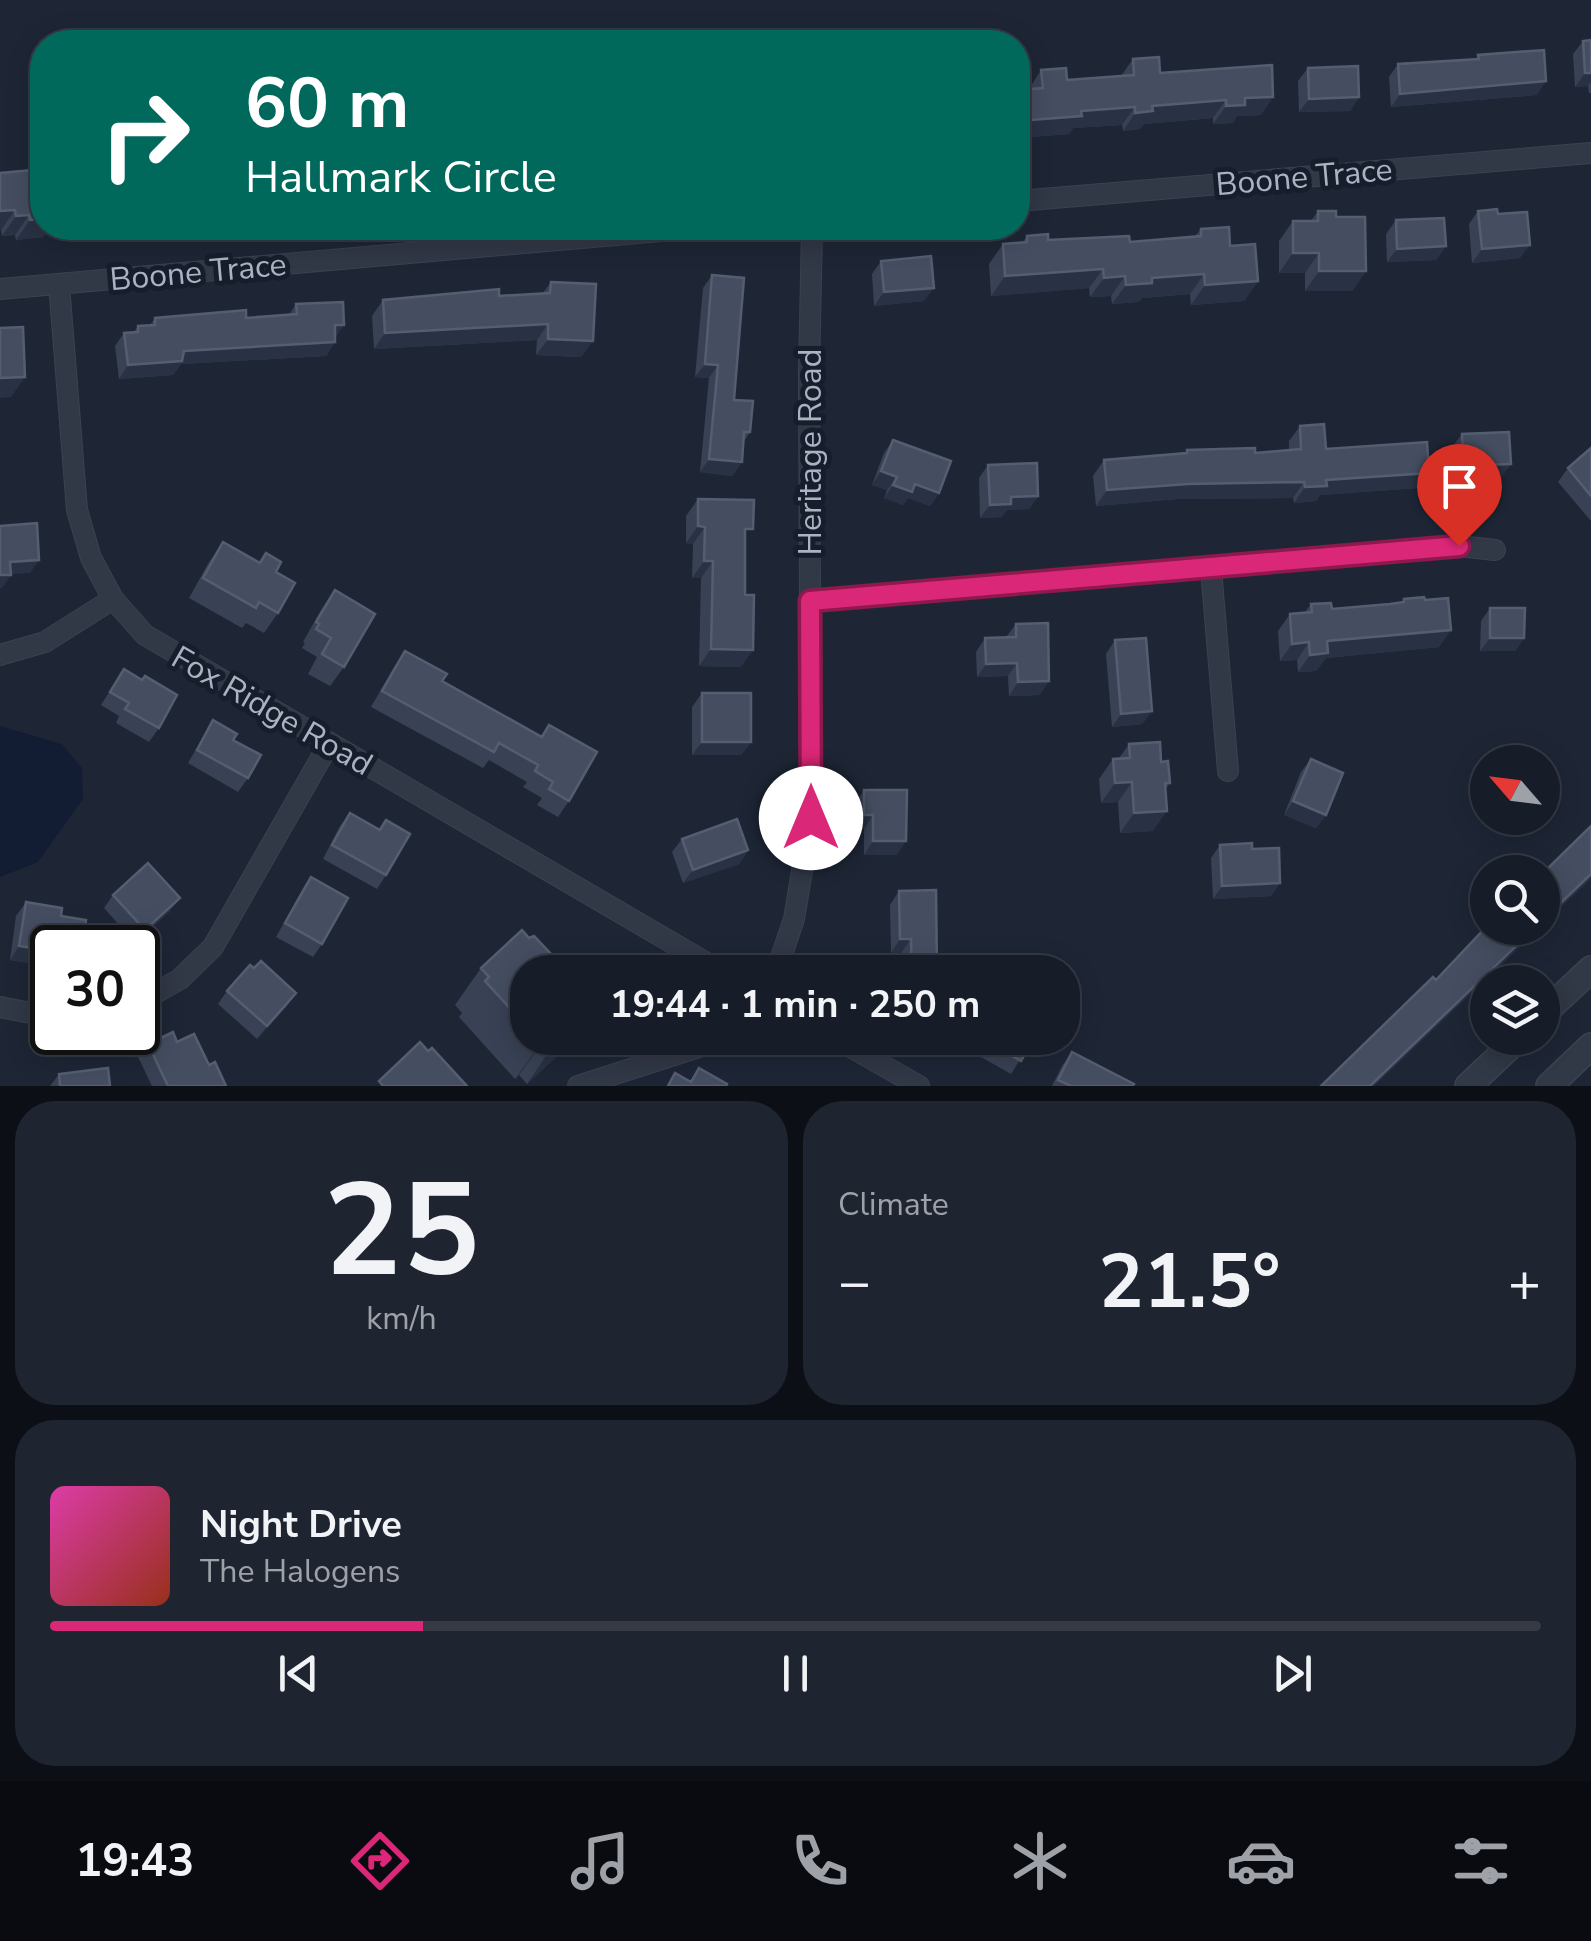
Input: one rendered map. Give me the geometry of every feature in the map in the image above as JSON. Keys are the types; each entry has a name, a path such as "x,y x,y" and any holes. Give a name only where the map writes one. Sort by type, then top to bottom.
{"street":[{"name":"Boone Trace","path":"1030,200 1591,153"},
{"name":"Boone Trace","path":"0,289 560,240"},
{"name":"Heritage Road","path":"782,955 794,920 811,818 808,373 812,240"},
{"name":"Fox Ridge Road","path":"59,284 76,510 92,558 113,599 145,635 693,955"},
{"path":"810,601 1459,546 1496,550"},
{"path":"1211,569 1228,771"},
{"path":"0,656 44,642 113,599"},
{"path":"160,990 180,978 213,947 328,744"},
{"path":"1560,998 1591,968"},
{"path":"0,1007 30,1013"},
{"path":"1550,1086 1591,1046"},
{"path":"578,1086 675,1055"},
{"path":"864,1055 920,1086"},
{"path":"1468,1086 1501,1055"}],"water":[{"path":"0,726 62,744 82,768 83,799 38,862 0,877"}],"building":[{"path":"1591,40 1591,73 1585,73 1583,41"},
{"path":"1544,50 1546,81 1400,94 1398,64"},
{"path":"1159,57 1160,73 1272,65 1273,97 1245,98 1245,105 1226,106 1226,100 1152,106 1153,111 1135,113 1135,107 1081,111 1082,116 1030,120 1030,89 1043,88 1041,70 1066,68 1067,80 1134,75 1133,59"},
{"path":"1358,66 1359,97 1309,99 1308,68"},
{"path":"30,170 30,220 29,215 16,216 15,210 0,211 0,173"},
{"path":"1497,209 1498,214 1527,212 1530,245 1482,249 1478,211"},
{"path":"1318,211 1336,211 1336,217 1365,217 1366,271 1319,271 1319,253 1293,253 1293,221 1318,221"},
{"path":"1444,218 1446,246 1397,249 1396,220"},
{"path":"1229,227 1230,246 1255,244 1258,281 1205,285 1204,274 1152,278 1152,283 1126,285 1125,276 1104,278 1103,269 1005,276 1003,244 1027,242 1030,236 1048,234 1048,240 1129,236 1130,242 1201,236 1201,229"},
{"path":"931,256 934,288 884,292 881,261"},
{"path":"712,275 744,278 734,400 753,401 750,432 744,432 742,462 709,459 718,365 705,364"},
{"path":"551,282 596,284 593,341 548,339 548,324 385,333 383,300 499,289 499,296 550,293"},
{"path":"343,302 344,325 335,325 335,342 184,351 182,361 128,365 124,333 138,332 138,326 155,325 155,318 246,310 246,318 297,314 296,304"},
{"path":"23,327 25,377 0,378 0,328"},
{"path":"1324,424 1326,449 1427,442 1429,473 1326,480 1327,486 1305,487 1304,482 1188,484 1107,490 1104,460 1187,450 1255,448 1255,453 1301,449 1300,426"},
{"path":"1509,432 1511,464 1483,465 1484,471 1464,472 1462,434"},
{"path":"893,440 951,461 939,493 915,484 912,492 893,485 897,477 881,471"},
{"path":"1591,448 1591,496 1568,468"},
{"path":"1037,463 1038,496 1011,497 1011,504 990,505 988,465"},
{"path":"698,499 754,500 753,529 745,529 745,595 754,595 753,650 711,649 713,561 704,561 705,527 698,526"},
{"path":"37,523 39,560 10,562 11,575 0,575 0,526"},
{"path":"223,542 260,563 266,553 281,562 276,572 295,583 278,613 259,602 256,608 203,578"},
{"path":"335,590 375,614 344,667 322,654 331,638 316,629 316,622"},
{"path":"1424,597 1448,598 1451,630 1327,641 1328,653 1310,655 1309,642 1292,644 1290,614 1312,612 1311,604 1331,603 1332,609"},
{"path":"1490,608 1525,608 1524,638 1490,638"},
{"path":"1048,623 1049,681 1018,682 1017,663 986,664 985,638 1016,637 1016,624"},
{"path":"1146,638 1152,711 1121,714 1115,640"},
{"path":"405,651 447,674 442,681 542,737 549,725 597,752 569,801 549,789 553,782 535,771 538,765 499,743 494,752 382,691"},
{"path":"124,669 177,695 159,728 125,709 129,703 110,692"},
{"path":"702,693 751,693 751,742 702,742"},
{"path":"213,720 237,734 233,740 261,755 248,778 197,750"},
{"path":"1160,742 1161,762 1168,761 1167,811 1134,813 1132,782 1115,783 1113,759 1130,758 1129,744"},
{"path":"1311,759 1343,773 1326,815 1293,801"},
{"path":"864,790 907,790 906,841 873,841 873,815 864,815"},
{"path":"350,813 380,830 386,820 410,834 386,875 332,845"},
{"path":"737,819 748,850 693,870 682,839"},
{"path":"1591,826 1591,874 1560,904 1560,856"},
{"path":"1252,843 1252,849 1279,848 1280,883 1222,886 1220,845"},
{"path":"148,863 180,898 150,925 140,925 113,895"},
{"path":"311,877 348,898 322,944 285,923"},
{"path":"936,890 937,955 911,955 911,939 900,939 899,891"},
{"path":"26,902 62,908 61,916 86,920 85,925 30,925 30,948 19,946"},
{"path":"522,930 529,938 534,936 552,955 510,955 510,1008 485,981 489,977 481,968"},
{"path":"1470,944 1517,945 1496,965 1470,965 1470,990 1370,1086 1321,1086 1433,977 1436,980"},
{"path":"261,961 296,993 267,1026 227,991 250,965 254,968"},
{"path":"173,1032 177,1042 194,1034 209,1065 215,1062 226,1086 168,1086 153,1055 160,1055 160,1038"},
{"path":"420,1042 428,1051 432,1048 467,1086 383,1086 379,1081"},
{"path":"1070,1055 1078,1055 1134,1084 1071,1086 1058,1080"},
{"path":"108,1068 110,1086 60,1086 59,1074"},
{"path":"699,1068 726,1086 668,1086 675,1073 691,1082"}],"route":[{"path":"811,818 810,601 1459,546"}]}
